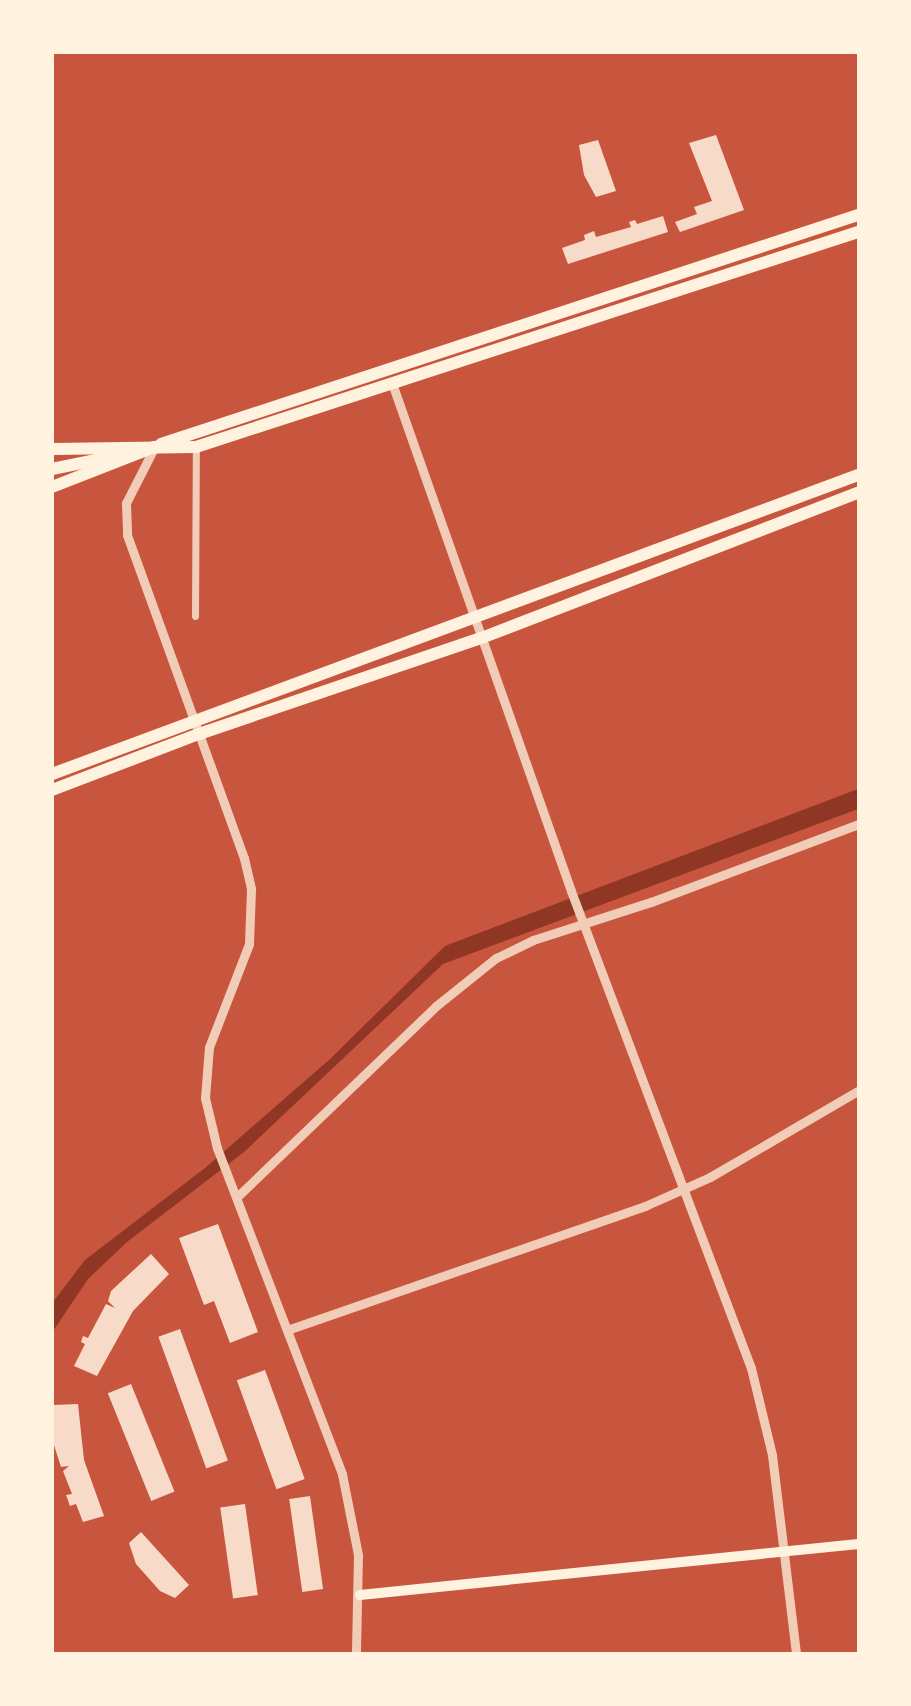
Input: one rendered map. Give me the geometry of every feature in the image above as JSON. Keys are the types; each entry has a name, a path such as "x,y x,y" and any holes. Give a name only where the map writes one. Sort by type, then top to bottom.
{"main road":[{"path":"52,487 196,430 859,215"},
{"path":"52,449 197,447 393,386 859,232"},
{"path":"52,469 154,447"},
{"path":"52,774 859,475"},
{"path":"52,790 200,734 484,637 859,493"},
{"path":"360,1595 785,1555 859,1544"}],"street":[{"path":"393,386 484,637 571,891 763,1407 785,1555 796,1654"},
{"path":"195,616 196,430"},
{"path":"154,447 132,485 125,522 244,858 251,898 249,944 209,1047 205,1071 205,1098 218,1148 239,1195 342,1474 358,1555 360,1595 356,1654"},
{"path":"239,1195 461,983 496,958 583,922 664,897 859,824"},
{"path":"287,1330 683,1190 859,1091"}],"shaded area":[{"path":"858,789 858,809 443,964 244,1152 127,1242 88,1279 53,1331 53,1302 85,1260 205,1168 329,1060 445,946"}],"building":[{"path":"716,135 744,210 680,232 675,222 697,214 694,207 712,201 689,143"},
{"path":"598,140 616,191 596,197 584,175 579,145"},
{"path":"663,216 668,232 568,264 562,248 585,240 584,235 594,231 596,237 631,227 629,222 635,220 637,224"},
{"path":"218,1224 258,1332 230,1343 214,1301 204,1305 179,1238"},
{"path":"151,1254 169,1274 133,1311 97,1376 74,1366 85,1344 81,1342 83,1336 88,1338 106,1304 115,1308 108,1301 111,1291"},
{"path":"180,1329 228,1461 206,1468 158,1337"},
{"path":"265,1370 305,1479 276,1489 237,1380"},
{"path":"131,1384 174,1492 151,1501 108,1393"},
{"path":"78,1404 84,1460 104,1516 83,1522 76,1504 70,1506 66,1495 72,1494 63,1471 69,1466 61,1467 52,1439 53,1405"},
{"path":"310,1496 323,1589 302,1592 289,1499"},
{"path":"245,1504 258,1595 233,1599 220,1507"},
{"path":"141,1532 189,1585 175,1598 160,1591 136,1564 129,1543"}]}
